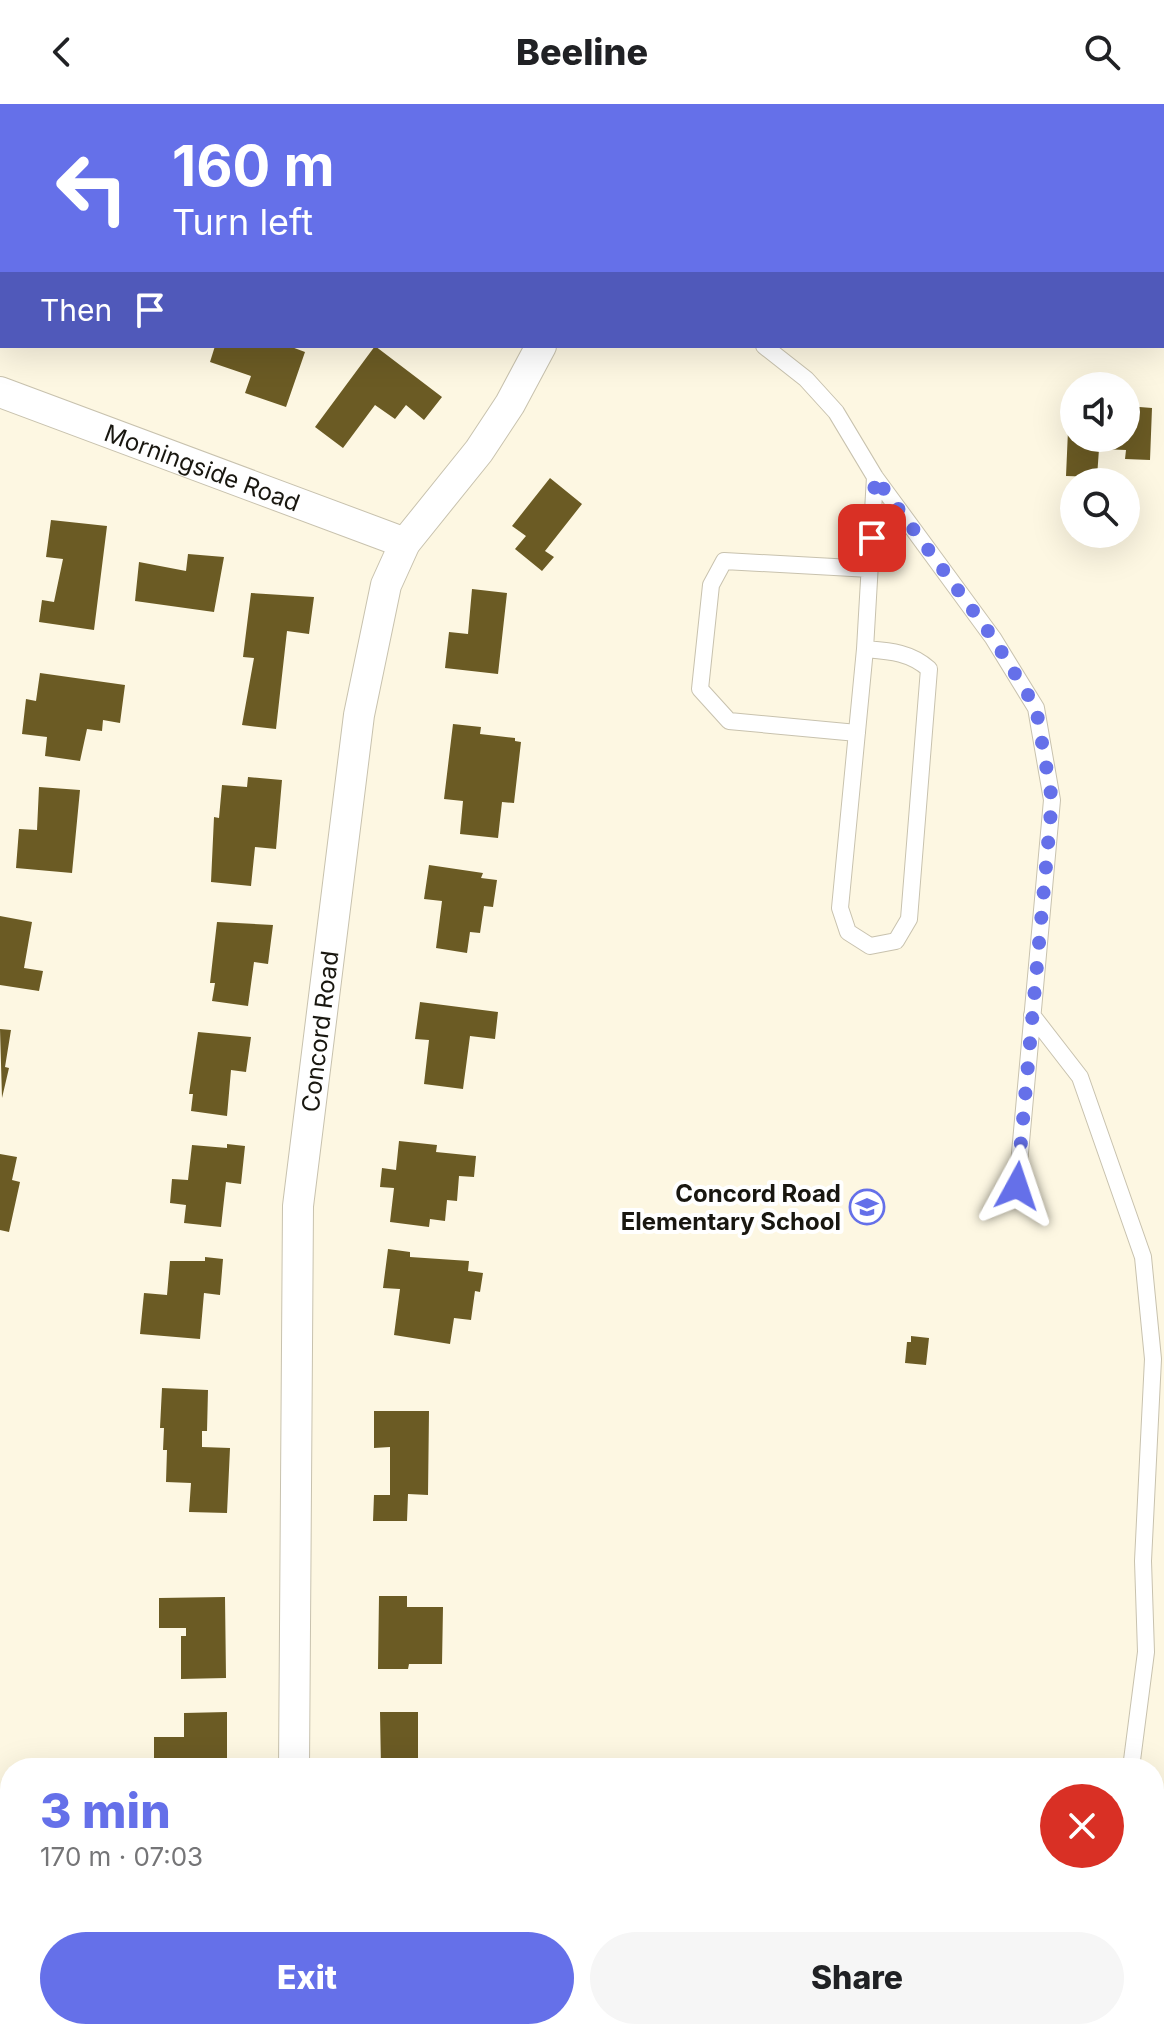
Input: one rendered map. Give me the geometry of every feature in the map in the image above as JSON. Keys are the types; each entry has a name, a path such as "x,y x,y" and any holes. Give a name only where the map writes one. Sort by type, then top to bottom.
{"street":[{"name":"Concord Road","path":"294,1758 298,1206 359,715 386,585 405,543 479,451 510,404 540,348"},
{"name":"Morningside Road","path":"0,392 405,543"}],"lane":[{"path":"767,348 806,379 836,412 875,477 993,638 1036,708 1052,800 1017,1186"},
{"path":"865,649 894,651 917,659 929,669 909,919 896,941 870,946 848,932 840,908 865,649 875,477"},
{"path":"857,733 729,721 700,689 711,585 724,561 870,569"},
{"path":"1032,1015 1080,1077 1143,1257 1153,1359 1143,1561 1146,1652 1132,1758"}],"building":[{"path":"214,348 294,348 305,352 286,407 245,393 251,376 210,362"},
{"path":"374,348 442,397 424,420 406,405 395,419 375,405 343,448 315,427"},
{"path":"1140,407 1152,408 1150,460 1125,459 1126,452 1140,452"},
{"path":"1067,452 1099,452 1098,468 1066,468"},
{"path":"550,478 582,504 545,551 554,557 542,571 515,549 526,536 512,526"},
{"path":"51,520 107,526 94,630 39,622 42,600 54,602 63,559 46,557"},
{"path":"188,554 224,557 214,612 135,601 139,562 186,571"},
{"path":"472,589 507,593 498,674 445,668 449,632 468,634"},
{"path":"251,593 314,597 309,634 287,631 276,729 242,725 254,658 243,657"},
{"path":"40,673 125,685 120,723 103,720 102,731 87,729 80,761 45,756 47,737 22,734 26,699 36,701"},
{"path":"453,724 481,727 480,734 515,738 515,741 521,742 514,803 502,802 498,838 460,834 463,801 444,799"},
{"path":"248,777 282,780 276,849 255,847 251,886 211,882 214,817 219,818 222,785 247,787"},
{"path":"39,787 80,790 72,873 16,868 19,829 37,830"},
{"path":"429,865 483,873 481,878 497,880 493,907 484,906 480,933 470,932 467,953 436,948 442,901 424,899"},
{"path":"0,916 32,922 24,968 43,971 39,991 0,985"},
{"path":"217,922 273,925 268,964 254,962 248,1006 212,1001 215,983 210,983"},
{"path":"420,1002 498,1012 495,1039 470,1036 463,1089 424,1084 429,1040 415,1039"},
{"path":"0,1029 11,1030 5,1067 9,1068 2,1098"},
{"path":"198,1032 251,1037 246,1072 231,1070 227,1116 191,1111 193,1094 189,1094"},
{"path":"399,1141 437,1145 436,1152 476,1156 474,1177 459,1176 457,1201 447,1200 445,1221 430,1219 429,1227 390,1222 394,1188 380,1187 382,1168 396,1170"},
{"path":"227,1144 245,1146 241,1184 226,1182 221,1227 184,1223 186,1205 170,1203 172,1179 188,1180 192,1145 227,1148"},
{"path":"0,1154 17,1157 12,1180 20,1182 9,1232 0,1230"},
{"path":"388,1249 410,1252 410,1257 469,1261 468,1271 483,1273 480,1292 475,1291 471,1320 454,1318 450,1344 394,1335 400,1289 383,1288"},
{"path":"205,1257 223,1259 220,1295 204,1293 200,1339 140,1334 144,1293 167,1295 170,1261 205,1261"},
{"path":"911,1336 929,1338 926,1365 905,1363 907,1342 911,1342"},
{"path":"162,1388 208,1390 207,1431 202,1431 202,1447 230,1448 227,1513 189,1512 191,1483 166,1482 167,1450 163,1450 164,1428 160,1428"},
{"path":"374,1411 429,1411 428,1495 408,1494 407,1521 373,1521 374,1495 390,1495 390,1447 374,1448"},
{"path":"379,1596 407,1596 407,1607 443,1607 442,1664 409,1664 408,1669 378,1669"},
{"path":"225,1597 226,1678 181,1679 181,1636 186,1636 186,1628 159,1628 159,1598"},
{"path":"227,1712 227,1758 154,1758 154,1737 184,1737 184,1713"},
{"path":"380,1712 418,1712 418,1758 381,1758"}],"place":[{"name":"Concord Road Elementary School","path":"867,1207"}],"route":[{"path":"872,538 875,477 993,638 1036,708 1052,800 1017,1186"}]}
